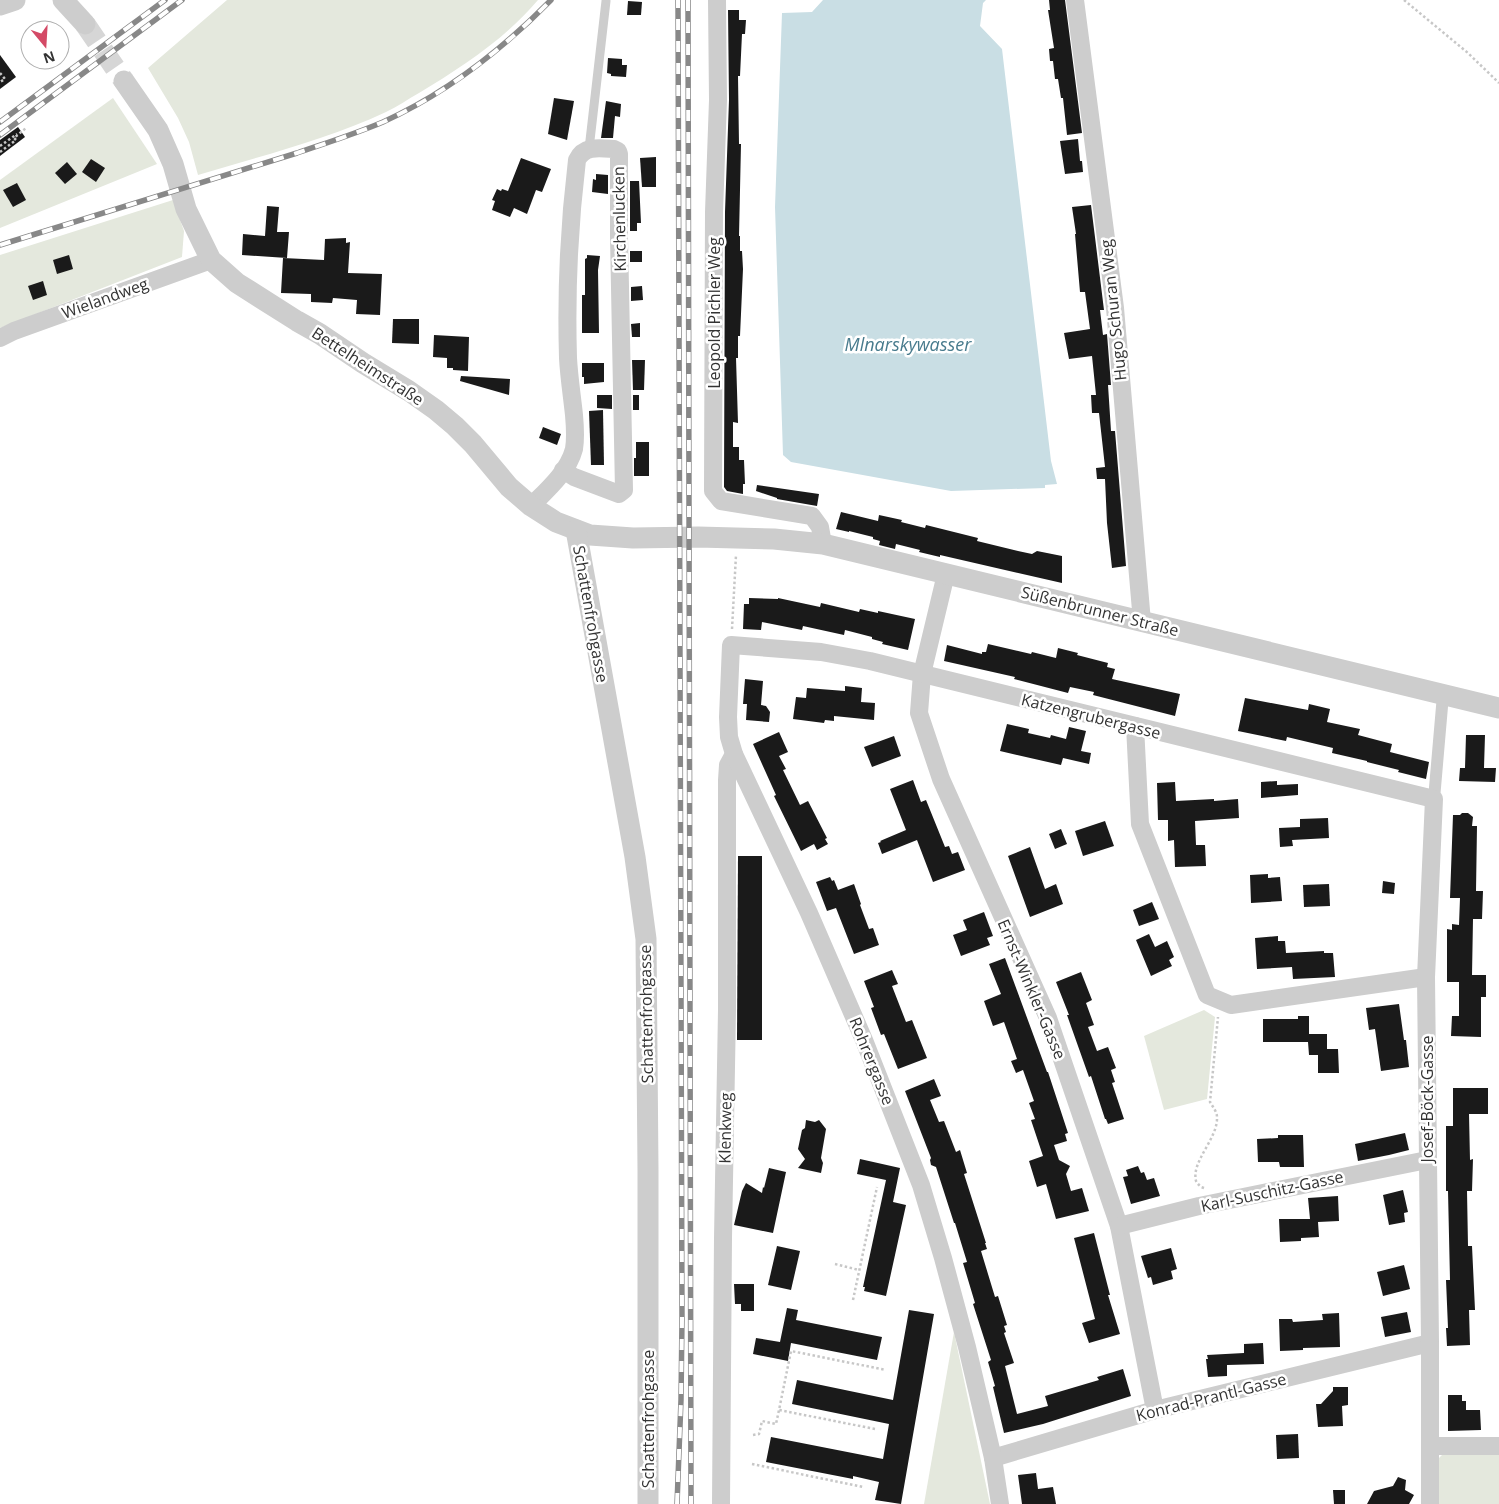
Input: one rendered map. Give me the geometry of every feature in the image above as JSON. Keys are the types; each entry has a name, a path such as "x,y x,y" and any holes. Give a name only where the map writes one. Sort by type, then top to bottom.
{"street":[{"path":"0,4 15,0"},
{"path":"63,0 84,24"},
{"name":"Leopold Pichler Weg","path":"717,0 718,100 714,212 713,491 722,501 812,516 820,527 823,544"},
{"name":"Hugo Schuran Weg","path":"1074,0 1115,308 1142,622"},
{"name":"Bettelheimstraße","path":"124,81 158,130 173,164 186,209 211,260 237,283 320,334 436,410 473,444 509,487 531,506 556,522 590,535 608,537 698,537"},
{"path":"531,506 563,470 571,458 574,447 576,433 568,360 568,251 577,160 580,154 589,149"},
{"name":"Kirchenlucken","path":"563,470 574,477 619,494 624,490 618,150 589,149"},
{"name":"Wielandweg","path":"0,338 211,260"},
{"name":"Schattenfrohgasse","path":"576,530 635,857 646,939 648,1504"},
{"name":"Süßenbrunner Straße","path":"698,537 774,539 823,544 1499,708"},
{"name":"Ernst-Winkler-Gasse","path":"946,574 922,674 919,713 940,779 1048,1018 1119,1226 1155,1410"},
{"name":"Katzengrubergasse","path":"739,646 821,652 870,661 1434,800"},
{"name":"Rohrergasse","path":"739,646 728,717 729,737 734,754 805,904 838,979 921,1185 964,1338 993,1458 1000,1504"},
{"name":"Josef-Böck-Gasse","path":"1430,1504 1426,977 1434,800 1443,695"},
{"path":"1136,726 1140,824 1207,995 1231,1005 1426,977"},
{"name":"Klenkweg","path":"721,1504 727,1010 727,780 728,765 734,754"},
{"name":"Karl-Suschitz-Gasse","path":"1119,1226 1216,1202 1427,1160"},
{"name":"Konrad-Prantl-Gasse","path":"993,1458 1155,1410 1430,1343"},
{"path":"1431,1446 1499,1446"}],"lane":[{"path":"589,149 606,1"}],"path":[{"path":"1404,0 1468,53 1499,82"},
{"path":"0,73 5,79 0,82"},
{"path":"0,152 16,140 14,138 26,128"},
{"path":"0,146 17,134"},
{"path":"736,550 739,646"},
{"path":"1216,1202 1208,1189 1201,1188 1196,1181 1202,1153 1212,1138 1216,1126 1217,1114 1210,1102 1219,1000"},
{"path":"853,1300 877,1187"},
{"path":"835,1264 859,1270"},
{"path":"753,1435 759,1434 762,1421 776,1424 791,1350 886,1370"},
{"path":"779,1410 875,1429"},
{"path":"752,1464 863,1487"}],"shaded area":[{"path":"227,0 538,0 497,40 451,73 390,110 317,139 198,175 189,142 178,118 148,68"},
{"path":"113,98 157,164 0,228 0,180"},
{"path":"173,200 184,231 182,257 0,328 0,255"},
{"path":"1204,1010 1215,1017 1207,1099 1164,1110 1144,1036"},
{"path":"954,1332 990,1504 924,1504"},
{"path":"1499,1451 1499,1504 1438,1504 1438,1459 1444,1453"}],"water":[{"name":"Mlnarskywasser","path":"823,0 986,0 983,3 980,26 1002,49 1051,461 1057,484 1045,485 1045,488 951,491 791,462 783,455 775,207 782,13 812,12"}],"building":[{"path":"1049,0 1065,0 1082,133 1067,135 1063,98 1061,98 1058,79 1055,79 1053,61 1050,61 1049,49 1054,48 1048,10 1050,10"},
{"path":"628,1 642,2 641,15 627,15"},
{"path":"728,10 739,10 739,20 746,20 745,34 742,34 740,76 738,76 739,144 741,144 739,236 743,269 740,336 738,336 738,358 736,358 738,423 733,422 733,447 739,447 739,460 744,460 745,484 743,484 743,494 727,491 724,487 725,212 729,100"},
{"path":"0,55 16,77 0,89"},
{"path":"608,58 622,59 622,65 627,65 626,77 611,76 611,74 607,73"},
{"path":"554,98 574,101 567,140 548,134"},
{"path":"606,101 621,104 620,117 615,116 613,138 601,138"},
{"path":"18,127 25,137 0,156 0,140"},
{"path":"1078,139 1083,172 1065,174 1060,141"},
{"path":"656,157 656,187 642,187 640,158"},
{"path":"521,158 551,169 542,192 536,190 527,214 514,208 510,217 492,210 495,201 492,200 497,189 508,191"},
{"path":"91,159 105,168 96,182 82,172"},
{"path":"67,162 77,174 65,184 55,173"},
{"path":"596,174 608,175 608,194 592,192 593,179 596,180"},
{"path":"630,181 639,181 641,223 637,223 637,231 630,231"},
{"path":"17,183 26,200 13,207 3,190"},
{"path":"1091,205 1104,310 1100,310 1103,335 1107,334 1111,385 1108,385 1111,431 1115,431 1126,566 1112,568 1105,479 1097,479 1096,468 1105,467 1099,413 1092,413 1091,395 1096,395 1092,356 1069,359 1064,333 1090,329 1085,292 1080,292 1072,207"},
{"path":"267,206 279,207 277,232 289,232 287,258 242,255 243,234 265,236"},
{"path":"346,238 346,243 350,242 348,273 382,274 380,315 356,314 357,300 333,298 332,303 311,302 311,294 281,293 283,258 324,260 325,239"},
{"path":"630,251 642,251 642,262 630,262"},
{"path":"69,255 73,269 57,274 53,260"},
{"path":"587,255 600,256 598,270 599,333 582,333 582,295 585,295 585,259"},
{"path":"43,281 47,295 33,300 28,286"},
{"path":"642,286 643,300 631,301 631,287"},
{"path":"393,319 419,319 419,344 392,343"},
{"path":"640,323 640,337 632,337 631,324"},
{"path":"434,335 469,337 468,371 447,368 447,358 433,357"},
{"path":"632,360 645,360 644,390 633,390"},
{"path":"582,363 604,363 604,382 584,384"},
{"path":"461,376 510,379 509,395 460,381"},
{"path":"597,395 612,395 612,409 597,408"},
{"path":"633,395 639,395 639,410 633,410"},
{"path":"603,410 604,465 591,465 589,411"},
{"path":"543,427 561,434 557,445 539,438"},
{"path":"636,442 649,442 649,476 634,476"},
{"path":"757,485 819,494 817,506 777,499 756,491"},
{"path":"841,512 878,521 879,515 925,528 926,525 978,538 977,541 1018,551 1032,554 1037,551 1062,556 1062,583 940,555 940,557 896,544 895,549 879,545 880,541 873,539 873,537 836,529"},
{"path":"749,598 778,598 820,607 821,603 859,612 860,609 878,613 878,611 915,619 908,650 882,644 883,642 872,639 872,637 845,630 844,635 803,626 802,630 762,622 761,630 743,629 744,604 749,604"},
{"path":"988,644 1056,658 1058,648 1108,663 1107,667 1115,669 1112,679 1180,694 1175,716 1093,695 1094,692 1070,687 1068,693 1014,679 1015,677 944,661 947,645 982,654 982,652 986,652"},
{"path":"745,679 763,681 761,705 766,706 770,712 769,722 746,720 747,704 743,704"},
{"path":"845,686 862,688 861,702 875,703 874,720 834,716 834,721 825,720 824,723 793,719 796,697 806,698 807,688 845,691"},
{"path":"1245,698 1308,710 1309,704 1330,709 1327,722 1360,729 1358,735 1392,744 1390,752 1429,762 1426,779 1367,761 1332,753 1333,748 1287,737 1286,741 1238,731"},
{"path":"1007,724 1029,729 1028,733 1050,738 1051,735 1066,739 1069,727 1086,731 1081,751 1091,753 1089,764 1063,758 1061,765 1000,751"},
{"path":"779,732 788,752 779,756 786,769 783,770 800,805 808,801 827,838 825,839 828,844 817,850 814,844 801,851 774,796 776,795 753,744"},
{"path":"1466,735 1485,735 1484,768 1496,768 1495,782 1459,781 1460,768 1465,768"},
{"path":"894,736 901,756 872,767 864,747"},
{"path":"913,780 921,802 926,800 945,847 949,846 952,854 958,852 965,870 933,882 917,840 882,854 878,843 906,830 890,789"},
{"path":"1277,781 1277,785 1298,784 1298,795 1261,798 1261,782"},
{"path":"1175,782 1176,801 1238,799 1239,818 1195,821 1196,845 1205,845 1206,866 1175,867 1174,840 1168,841 1168,820 1158,820 1157,783"},
{"path":"1468,813 1473,817 1472,826 1477,826 1476,891 1483,891 1482,919 1473,919 1472,975 1486,975 1486,997 1481,997 1481,1037 1451,1036 1452,1016 1459,1016 1459,982 1447,982 1447,929 1452,930 1452,924 1459,925 1460,898 1450,898 1453,815 1460,815"},
{"path":"1328,818 1329,838 1292,840 1293,846 1280,847 1279,828 1300,827 1300,819"},
{"path":"1105,821 1114,846 1083,856 1075,831"},
{"path":"1061,829 1067,844 1055,849 1049,834"},
{"path":"1030,847 1045,889 1056,884 1063,904 1030,917 1008,856"},
{"path":"738,856 762,856 762,1040 737,1040"},
{"path":"1268,874 1268,878 1280,877 1282,901 1251,903 1250,875"},
{"path":"830,877 832,881 834,880 838,890 854,884 869,929 873,928 879,945 854,954 836,908 827,911 816,882"},
{"path":"1383,881 1395,883 1394,894 1382,893"},
{"path":"1329,884 1330,906 1304,907 1303,885"},
{"path":"1152,902 1159,919 1139,926 1133,910"},
{"path":"984,912 993,936 987,938 990,945 961,956 953,935 967,930 963,920"},
{"path":"1149,934 1155,947 1167,941 1174,957 1169,960 1172,966 1151,976 1136,940"},
{"path":"1278,936 1278,941 1285,941 1286,953 1324,951 1324,953 1333,953 1335,977 1293,979 1292,967 1257,969 1255,938"},
{"path":"1005,958 1048,1072 1068,1133 1065,1134 1067,1141 1054,1145 1059,1160 1070,1166 1066,1174 1071,1191 1082,1188 1089,1211 1056,1219 1046,1184 1037,1187 1029,1161 1043,1156 1031,1120 1035,1119 1029,1103 1034,1101 1023,1070 1016,1073 1011,1061 1017,1059 1004,1022 993,1026 984,1001 1001,994 989,964"},
{"path":"892,970 898,984 892,986 906,1022 912,1020 927,1058 898,1069 884,1034 881,1035 871,1008 874,1007 864,981"},
{"path":"1081,972 1092,1000 1086,1003 1094,1025 1088,1027 1097,1051 1108,1047 1116,1068 1111,1070 1115,1082 1112,1083 1124,1119 1108,1124 1091,1076 1089,1077 1056,982"},
{"path":"1399,1004 1409,1067 1381,1071 1375,1029 1369,1030 1366,1008"},
{"path":"1298,1016 1309,1016 1309,1034 1327,1034 1327,1049 1338,1049 1339,1073 1318,1073 1318,1055 1309,1055 1308,1042 1263,1042 1263,1019 1298,1019"},
{"path":"934,1079 941,1096 930,1100 939,1122 944,1121 956,1152 960,1150 967,1173 964,1174 986,1243 987,1249 981,1251 995,1297 998,1296 1007,1325 1004,1326 1006,1332 1004,1333 1014,1363 1005,1366 1017,1414 1048,1406 1045,1396 1099,1380 1097,1377 1123,1369 1131,1396 1043,1424 1004,1433 993,1387 995,1386 988,1362 991,1360 973,1304 975,1303 963,1263 967,1262 936,1167 931,1165 931,1158 905,1091"},
{"path":"1453,1088 1488,1088 1488,1114 1469,1114 1470,1160 1473,1159 1472,1191 1467,1191 1468,1246 1472,1246 1475,1310 1469,1310 1470,1345 1447,1346 1446,1280 1450,1280 1448,1191 1446,1191 1446,1126 1453,1126"},
{"path":"806,1120 815,1122 819,1120 826,1129 821,1158 823,1163 821,1173 798,1168 805,1159 798,1149"},
{"path":"1405,1133 1409,1150 1358,1161 1355,1144"},
{"path":"1278,1135 1303,1135 1304,1167 1280,1167 1279,1162 1258,1162 1257,1139 1278,1138"},
{"path":"860,1159 900,1168 893,1202 906,1205 886,1296 864,1291 865,1287 863,1287 886,1180 857,1174"},
{"path":"1138,1166 1141,1173 1144,1172 1147,1180 1154,1178 1160,1196 1131,1204 1123,1177 1128,1176 1126,1170"},
{"path":"769,1168 786,1172 773,1233 734,1225 742,1191 746,1183 762,1193"},
{"path":"1403,1190 1408,1212 1404,1213 1405,1222 1389,1225 1383,1195"},
{"path":"1338,1196 1339,1221 1318,1222 1319,1237 1301,1238 1301,1241 1280,1242 1279,1219 1310,1219 1308,1198"},
{"path":"1094,1233 1110,1295 1108,1295 1120,1334 1089,1343 1082,1323 1095,1319 1074,1238"},
{"path":"777,1246 800,1251 791,1290 768,1285"},
{"path":"1171,1248 1177,1269 1171,1271 1173,1279 1153,1285 1151,1277 1148,1278 1141,1256"},
{"path":"1404,1265 1410,1289 1383,1296 1377,1272"},
{"path":"734,1284 754,1284 754,1311 741,1311 741,1304 735,1304"},
{"path":"787,1308 798,1310 796,1320 882,1337 877,1360 791,1343 788,1361 753,1354 756,1338 780,1342"},
{"path":"909,1310 934,1314 901,1504 875,1500 879,1482 853,1476 853,1479 766,1462 771,1437 883,1459 889,1424 792,1404 797,1380 893,1400"},
{"path":"1407,1312 1411,1332 1385,1337 1381,1317"},
{"path":"1339,1313 1340,1347 1280,1351 1279,1319 1292,1319 1293,1322 1323,1320 1322,1314"},
{"path":"1263,1343 1264,1364 1227,1365 1227,1376 1208,1377 1207,1355 1244,1353 1244,1344"},
{"path":"1333,1387 1348,1387 1348,1405 1342,1406 1343,1426 1318,1427 1316,1404 1321,1404 1333,1391"},
{"path":"1448,1395 1462,1395 1462,1401 1466,1401 1466,1410 1480,1410 1481,1430 1448,1431"},
{"path":"1298,1434 1299,1458 1277,1459 1276,1435"},
{"path":"1036,1473 1038,1489 1053,1487 1056,1504 1022,1504 1018,1475"},
{"path":"1398,1477 1406,1480 1405,1490 1414,1495 1409,1504 1367,1504 1374,1491 1393,1486"},
{"path":"1333,1490 1345,1490 1345,1504 1334,1504"}],"tunnel":[{"path":"85,24 124,81"}],"railway":[{"path":"0,122 165,0"},
{"path":"0,135 182,0"},
{"path":"0,245 297,153 383,122 429,98 473,69 513,36 551,0"},
{"path":"677,1504 682,1319 678,0"},
{"path":"688,0 691,1504"}]}
